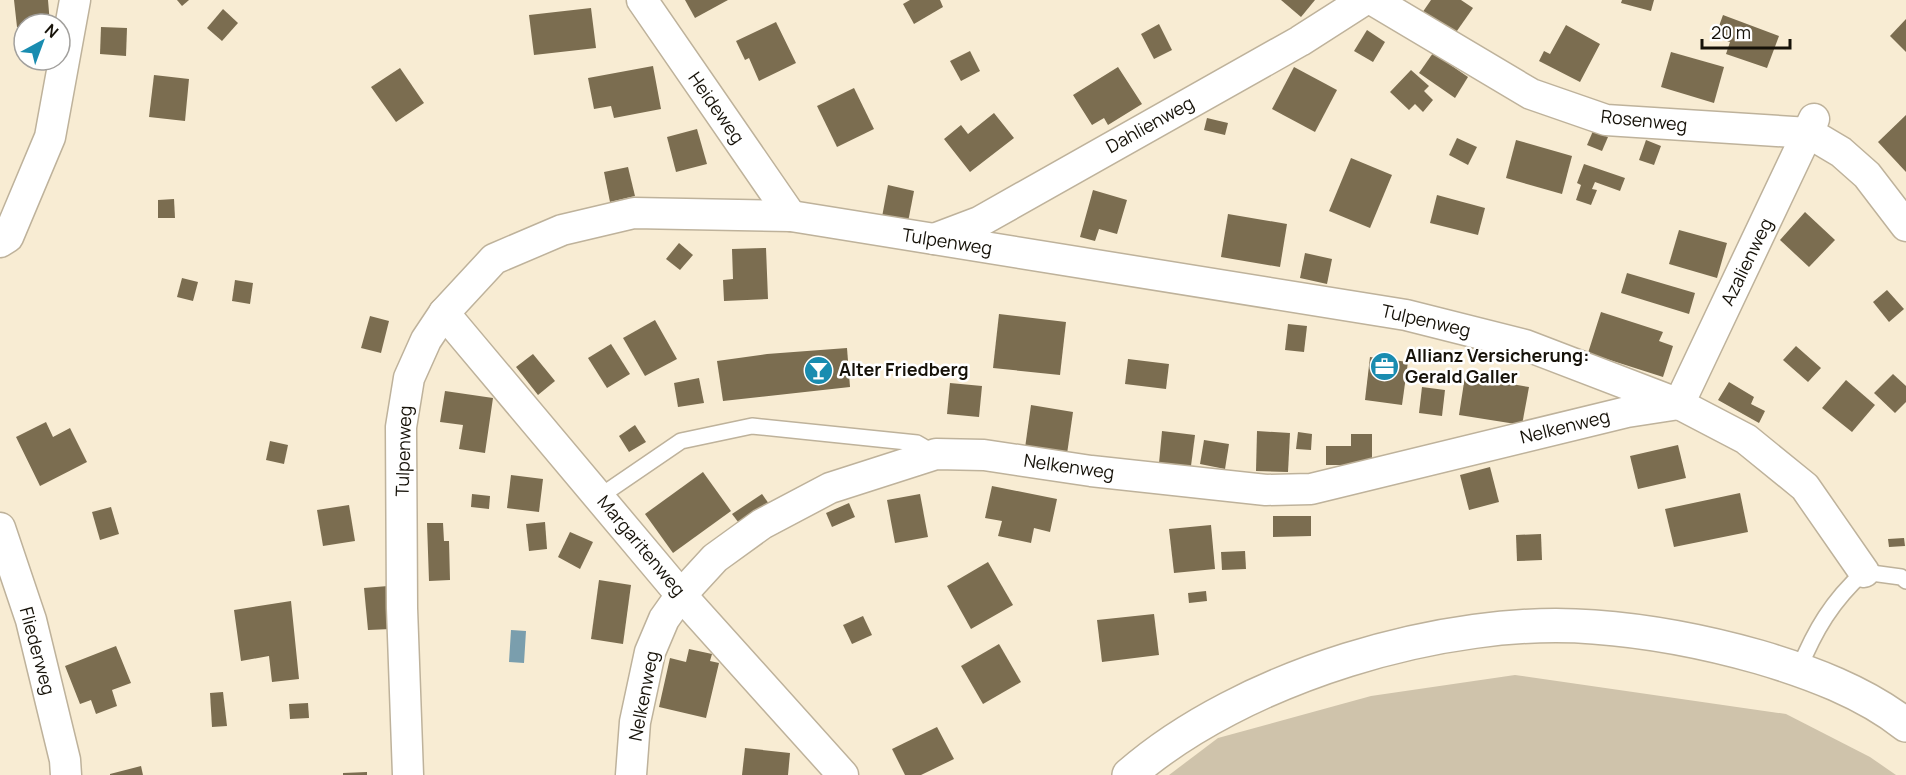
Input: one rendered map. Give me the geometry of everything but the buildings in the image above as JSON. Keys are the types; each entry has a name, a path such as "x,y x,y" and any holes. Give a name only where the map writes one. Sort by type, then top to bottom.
{"main road":[{"path":"1129,775 1149,758 1206,720 1281,684 1341,662 1452,634 1532,626 1594,627 1658,635 1728,648 1800,669 1858,695 1905,722"}],"street":[{"path":"0,242 8,237 50,137 75,0"},
{"name":"Heideweg","path":"642,0 791,216"},
{"name":"Dahlienweg","path":"931,240 979,222 1300,41 1364,0"},
{"name":"Rosenweg","path":"1373,0 1531,94 1606,120 1811,126 1868,175 1906,226"},
{"name":"Azalienweg","path":"1679,404 1811,126"},
{"name":"Tulpenweg","path":"408,775 402,608 401,427 409,378 426,340 444,313 494,260 562,230 634,213 791,216 1406,315 1525,345 1679,404 1746,439 1805,487 1864,572"},
{"name":"Margaritenweg","path":"444,313 681,595 843,775"},
{"name":"Nelkenweg","path":"631,775 635,722 650,652 664,619 681,595 715,558 762,524 830,488 936,454 984,455 1091,471 1266,490 1311,489 1627,412 1679,404"},
{"name":"Fliederweg","path":"0,528 31,621 65,759 66,775"}],"lane":[{"path":"599,497 681,441 752,426 917,443 936,454"},
{"path":"1800,669 1812,637 1843,590 1864,572 1901,577 1906,581"}],"shaded area":[{"path":"1515,675 1786,714 1870,757 1896,775 1169,775 1218,738 1371,696"}],"water":[{"path":"511,630 526,631 524,663 509,662"}],"place":[{"name":"Allianz Versicherung: Gerald Galler","path":"1384,366"},
{"name":"Alter Friedberg","path":"818,370"}]}
